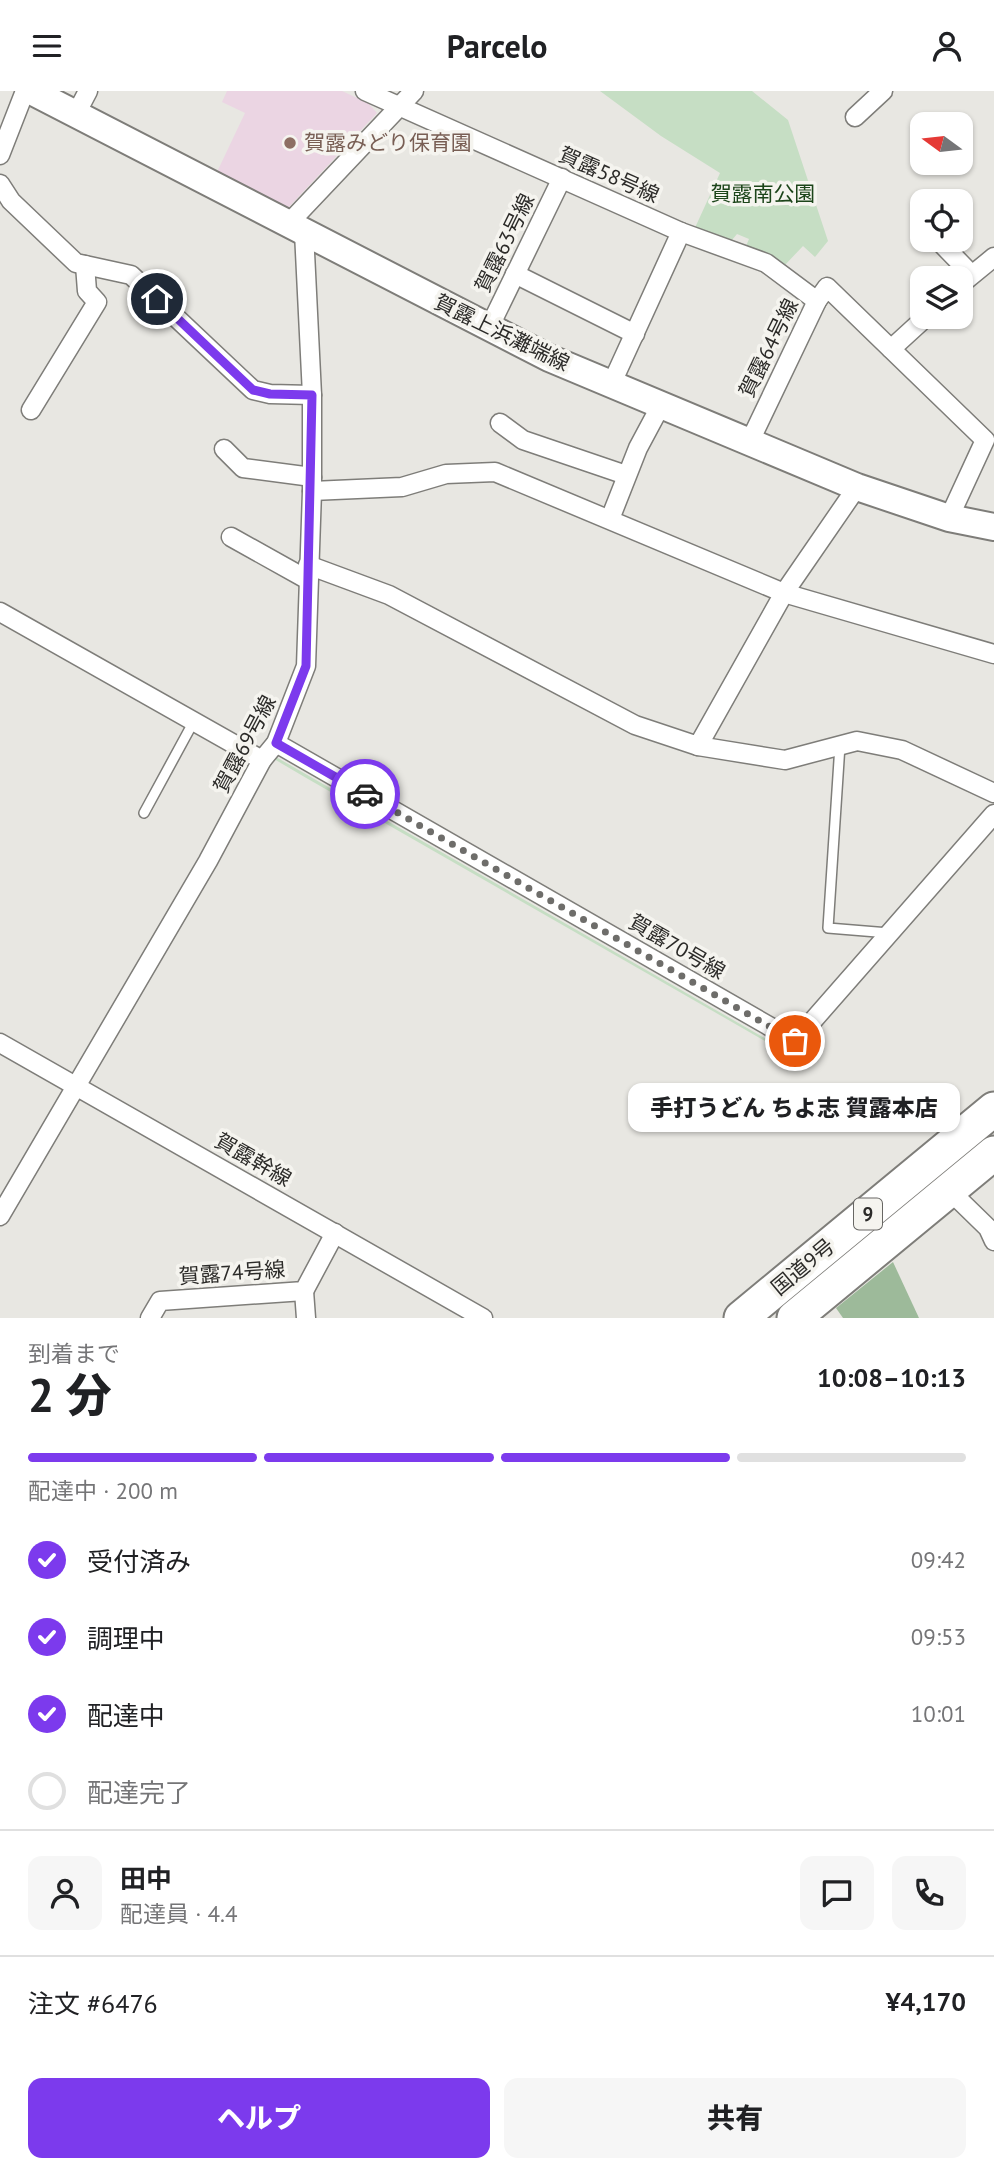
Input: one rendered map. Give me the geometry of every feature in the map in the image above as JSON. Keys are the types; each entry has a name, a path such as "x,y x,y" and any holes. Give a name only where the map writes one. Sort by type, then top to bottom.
{"highway":[{"name":"国道9号","path":"741,1318 994,1109"},
{"name":"国道9号","path":"794,1318 994,1153"}],"street":[{"path":"0,155 25,91"},
{"name":"賀露上浜灘端線","path":"31,91 82,102 296,228 489,328 611,385 857,487 948,517 994,527"},
{"name":"賀露58号線","path":"365,91 681,232 766,263 817,301"},
{"path":"296,228 414,91"},
{"path":"855,117 883,91"},
{"name":"賀露63号線","path":"489,328 562,178"},
{"path":"0,184 11,201 66,255 76,263 131,275 253,390 270,394 312,395"},
{"name":"賀露69号線","path":"0,1216 208,861 262,760 276,743 306,666 312,395 296,228"},
{"path":"611,385 681,232"},
{"path":"973,274 994,257"},
{"path":"31,410 97,303 87,291 85,265"},
{"path":"515,274 635,334"},
{"name":"賀露64号線","path":"750,441 817,301 827,287 985,440 948,517"},
{"path":"891,349 913,329"},
{"path":"610,519 626,475 661,405"},
{"path":"500,423 523,440 626,475"},
{"path":"223,449 243,468 312,484 402,487 446,474 495,471 785,593 994,654"},
{"path":"698,746 785,593 857,487"},
{"path":"231,537 308,573 389,595 635,725 698,746 785,760 858,741 902,750 994,793"},
{"path":"0,612 262,760"},
{"name":"賀露70号線","path":"276,743 795,1041 994,814"},
{"name":"賀露幹線","path":"0,1042 483,1318"},
{"path":"949,1189 988,1228 994,1241"},
{"name":"賀露74号線","path":"150,1318 160,1301 304,1291 334,1233"},
{"path":"304,1291 306,1318"}],"lane":[{"path":"144,813 194,721"},
{"path":"840,745 828,928 889,933"}],"shaded area":[{"name":"賀露みどり保育園","path":"227,91 342,91 368,103 377,113 287,209 217,172 245,113 222,102"}],"green space":[{"name":"賀露南公園","path":"600,91 752,91 788,120 828,241 815,257 803,246 784,266 746,246 749,239 737,234 732,240 694,230 720,173 661,136"},
{"path":"276,757 794,1055 793,1057 308,779 274,759"},
{"path":"893,1262 919,1318 843,1318 836,1308"}],"way so far":[{"path":"365,794 795,1041"}],"place":[{"name":"賀露みどり保育園","path":"290,143"},
{"name":"手打うどん ちよ志 賀露本店","path":"795,1041"}],"route":[{"path":"157,299 248,387 270,394 312,395 312,491 306,666 295,701 276,743 365,794"}]}
